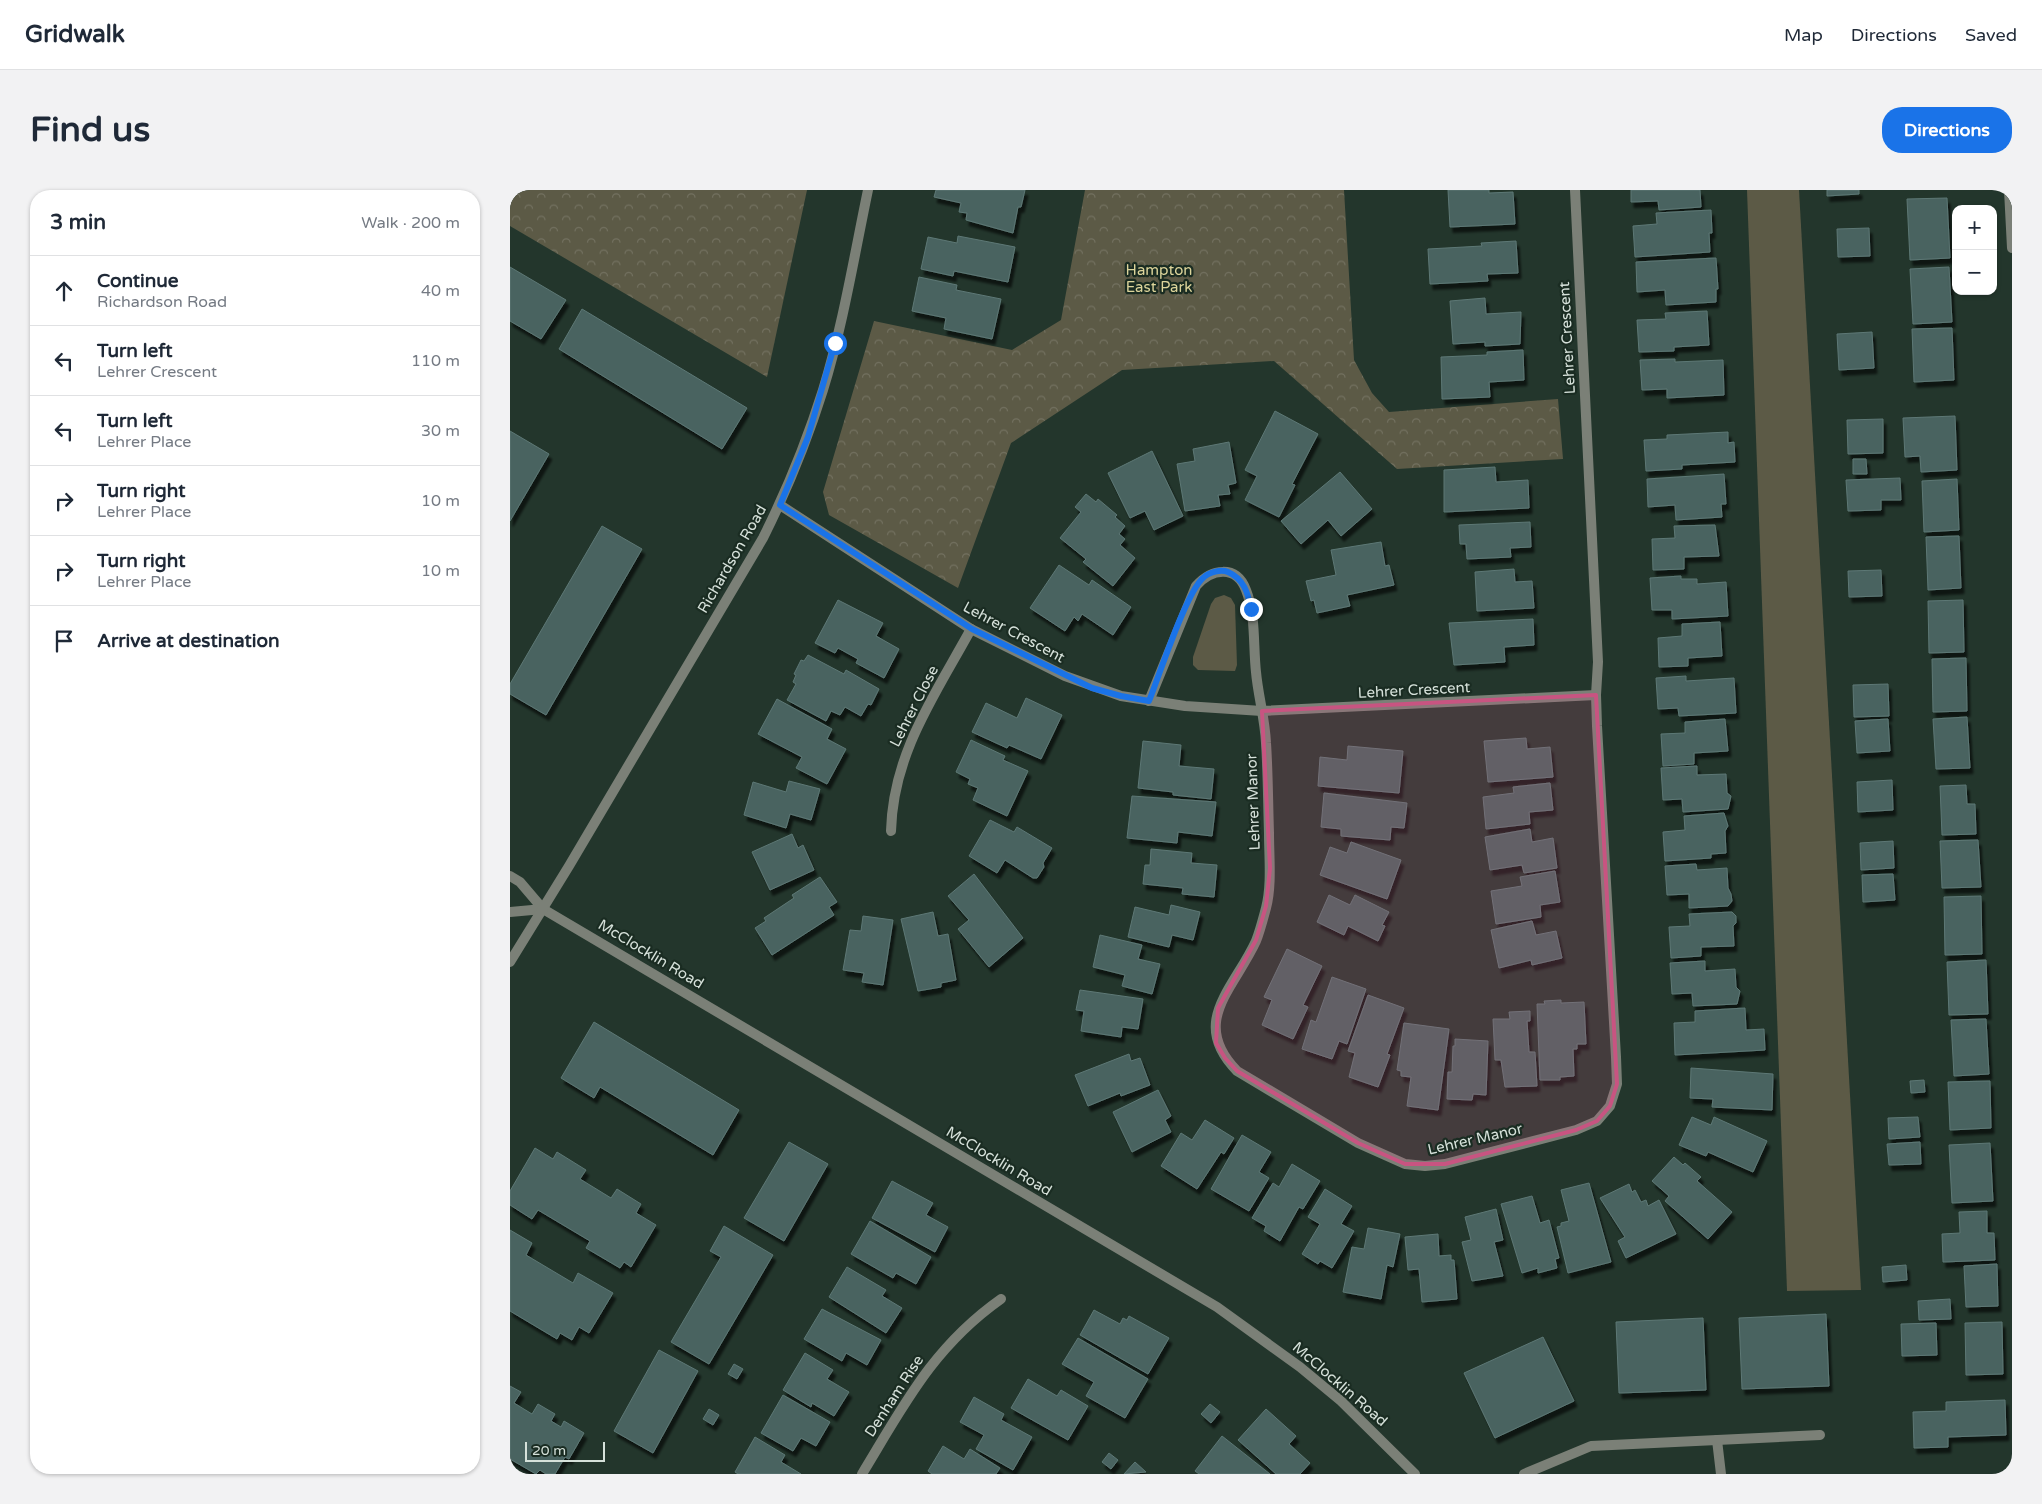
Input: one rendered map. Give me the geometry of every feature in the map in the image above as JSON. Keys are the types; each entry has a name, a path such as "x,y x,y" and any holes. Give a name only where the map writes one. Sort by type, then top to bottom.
{"street":[{"name":"Richardson Road","path":"510,962 763,538 780,505 808,437 823,389 835,343 868,190"},
{"name":"Lehrer Crescent","path":"780,505 972,629 1092,688 1121,696 1149,701 1262,711 1596,695 1598,662 1575,190"},
{"path":"2009,190 2012,248"},
{"name":"Lehrer Manor","path":"1149,701 1196,586 1208,575 1225,570 1235,575 1244,585 1248,596 1266,742 1270,868 1266,906 1256,940 1218,1008 1214,1026 1216,1043 1225,1058 1238,1071 1350,1138 1405,1164 1425,1166 1445,1164 1576,1130 1597,1121 1610,1106 1617,1084 1596,695"},
{"name":"Lehrer Close","path":"891,831 895,788 908,746 972,629"},
{"name":"McClocklin Road","path":"510,876 520,882 543,909 1217,1307 1300,1367 1341,1401 1415,1474"},
{"path":"510,912 543,909"},
{"name":"Denham Rise","path":"862,1474 918,1381 960,1331 1001,1299"},
{"path":"1524,1474 1590,1446 1820,1435"},
{"path":"1717,1440 1721,1474"}],"highlighted area":[{"path":"1596,695 1617,1084 1610,1106 1597,1121 1576,1130 1445,1164 1405,1164 1358,1143 1237,1071 1225,1058 1216,1043 1218,1008 1256,940 1266,906 1270,868 1262,711"}],"green space":[{"path":"510,190 807,190 767,377 510,226"},
{"name":"Hampton East Park","path":"1085,190 1344,190 1354,360 1372,393 1389,412 1558,399 1563,459 1397,469 1274,361 1122,370 1011,443 958,588 829,515 823,492 874,321 1012,350 1061,320"},
{"path":"1747,190 1799,190 1861,1290 1787,1291"},
{"path":"1224,595 1231,598 1235,605 1237,665 1235,671 1198,670 1193,665 1193,657 1211,604 1215,598"}],"building":[{"path":"936,190 1025,190 1021,207 1018,207 1013,233 966,220 967,213 959,212 961,203 934,197"},
{"path":"1448,190 1489,190 1489,193 1513,192 1515,224 1450,227"},
{"path":"1631,190 1700,190 1701,207 1659,210 1658,201 1631,202"},
{"path":"1827,190 1859,190 1859,194 1827,196"},
{"path":"1947,198 1950,258 1910,260 1907,199"},
{"path":"1711,210 1712,233 1709,233 1710,252 1635,257 1633,226 1657,224 1656,213"},
{"path":"1869,228 1870,256 1838,257 1837,229"},
{"path":"958,236 1015,247 1008,282 954,271 953,276 921,269 928,237 957,243"},
{"path":"1516,241 1518,273 1487,274 1488,281 1430,284 1428,249 1482,246 1481,243"},
{"path":"1716,258 1718,289 1716,289 1716,302 1666,305 1665,290 1637,292 1636,262"},
{"path":"510,267 566,300 541,339 510,321"},
{"path":"1949,267 1952,322 1913,324 1910,269"},
{"path":"919,277 957,285 956,290 1001,299 992,339 944,329 946,318 912,311"},
{"path":"1485,298 1486,314 1521,312 1520,344 1485,346 1485,342 1453,344 1450,301"},
{"path":"582,309 747,408 722,449 559,349"},
{"path":"1707,311 1709,345 1674,347 1674,351 1639,352 1637,320 1666,319 1665,313"},
{"path":"1952,328 1954,380 1914,382 1912,329"},
{"path":"1872,332 1874,368 1839,370 1837,334"},
{"path":"1523,350 1524,380 1489,382 1490,397 1442,399 1441,357 1487,355 1487,352"},
{"path":"1675,359 1675,362 1723,360 1724,395 1667,398 1667,389 1642,390 1640,360"},
{"path":"1275,411 1318,434 1292,484 1295,485 1279,517 1245,500 1257,476 1245,470"},
{"path":"1955,416 1957,470 1921,472 1920,456 1905,457 1903,418"},
{"path":"1883,419 1883,453 1848,454 1847,420"},
{"path":"510,431 549,454 510,521"},
{"path":"1728,432 1728,443 1734,442 1735,462 1682,465 1682,469 1646,471 1644,440 1667,439 1667,435"},
{"path":"1229,442 1236,483 1228,485 1230,494 1218,495 1220,506 1185,511 1177,464 1195,461 1193,449"},
{"path":"1152,451 1183,516 1154,530 1145,511 1130,518 1108,473"},
{"path":"1853,459 1866,459 1867,474 1853,474"},
{"path":"1495,467 1496,482 1528,480 1529,508 1444,512 1444,470"},
{"path":"1340,472 1372,509 1341,536 1328,520 1301,544 1281,521"},
{"path":"1724,474 1726,504 1721,504 1722,517 1676,520 1675,505 1648,507 1647,479"},
{"path":"1900,478 1901,500 1881,500 1881,510 1848,511 1846,480"},
{"path":"1957,479 1959,530 1924,532 1922,481"},
{"path":"1086,494 1096,502 1098,499 1117,515 1115,517 1125,526 1119,534 1125,539 1120,545 1135,558 1113,586 1083,562 1086,559 1060,538 1081,512 1075,507"},
{"path":"1530,522 1531,547 1510,548 1511,557 1467,559 1466,544 1460,544 1459,525"},
{"path":"1715,525 1719,556 1684,557 1684,569 1653,570 1652,539 1675,538 1674,526"},
{"path":"602,526 642,549 546,715 510,694 510,684"},
{"path":"1959,536 1961,588 1928,590 1926,537"},
{"path":"1381,542 1385,566 1389,565 1394,585 1347,595 1350,606 1317,613 1314,600 1311,601 1306,581 1336,575 1331,550"},
{"path":"1059,565 1089,585 1092,580 1131,607 1113,635 1082,614 1078,621 1074,617 1065,631 1030,608"},
{"path":"1514,569 1515,582 1532,581 1534,608 1477,611 1475,572"},
{"path":"1881,570 1882,596 1849,597 1848,571"},
{"path":"1681,576 1681,579 1697,579 1697,584 1726,582 1728,616 1672,619 1672,610 1652,610 1650,578"},
{"path":"838,600 883,623 876,636 899,649 884,678 856,663 858,659 838,648 835,653 815,643"},
{"path":"1963,600 1964,652 1929,653 1928,601"},
{"path":"1533,619 1534,645 1504,647 1505,662 1454,665 1449,623"},
{"path":"1720,622 1722,656 1688,658 1688,666 1659,667 1658,638 1682,636 1682,624"},
{"path":"808,655 844,674 846,670 879,689 871,705 868,704 861,716 845,707 840,715 831,711 826,721 787,700 796,684 793,682 796,675 794,674 801,660 804,661"},
{"path":"1966,658 1967,711 1933,712 1932,659"},
{"path":"1686,676 1686,681 1734,678 1736,713 1679,716 1678,708 1658,709 1656,678"},
{"path":"1888,684 1889,716 1854,717 1853,685"},
{"path":"1026,698 1062,715 1041,759 1009,745 1007,748 972,732 986,703 1017,718"},
{"path":"777,699 832,729 827,739 846,749 827,784 796,768 802,757 758,734"},
{"path":"1967,717 1970,768 1936,769 1933,719"},
{"path":"1725,719 1728,751 1694,753 1694,764 1663,766 1661,734 1685,733 1685,722"},
{"path":"1888,719 1890,751 1857,753 1855,721"},
{"path":"1526,738 1527,749 1550,747 1553,777 1488,782 1484,741"},
{"path":"971,740 1005,756 1003,760 1028,771 1007,816 973,800 978,788 968,784 970,779 956,772"},
{"path":"1143,741 1181,745 1179,766 1214,769 1211,799 1173,795 1173,792 1138,788"},
{"path":"1348,746 1403,751 1399,793 1318,786 1320,757 1347,760"},
{"path":"1697,766 1697,775 1726,774 1727,793 1731,796 1728,809 1683,812 1682,799 1663,800 1661,768"},
{"path":"1892,780 1893,810 1858,812 1857,782"},
{"path":"789,781 820,789 811,820 790,814 786,828 744,815 753,782 786,792"},
{"path":"1550,783 1553,810 1529,812 1530,824 1486,829 1483,797 1514,793 1513,787"},
{"path":"1966,785 1967,804 1975,804 1976,834 1942,835 1940,786"},
{"path":"1324,793 1407,803 1404,828 1391,827 1390,840 1341,836 1341,829 1321,827"},
{"path":"1132,796 1216,802 1212,836 1178,832 1177,843 1127,838"},
{"path":"1724,813 1728,826 1725,831 1726,853 1711,854 1711,858 1665,861 1663,832 1685,830 1684,816"},
{"path":"990,820 1014,832 1017,827 1052,848 1037,878 1033,878 1005,860 997,873 969,856"},
{"path":"1530,829 1532,842 1553,838 1557,868 1524,873 1522,865 1490,870 1485,837"},
{"path":"792,834 798,848 803,845 814,870 770,890 752,852"},
{"path":"1978,840 1981,887 1942,888 1940,841"},
{"path":"1893,841 1894,868 1861,870 1860,843"},
{"path":"1351,842 1401,860 1387,899 1320,875 1330,847 1347,853"},
{"path":"1151,849 1192,853 1191,863 1217,865 1214,897 1182,894 1183,888 1143,884 1145,865 1150,865"},
{"path":"1696,864 1697,870 1727,868 1728,888 1732,901 1728,906 1689,908 1689,894 1667,895 1665,866"},
{"path":"1555,871 1560,902 1540,905 1541,917 1496,924 1491,891 1522,886 1520,877"},
{"path":"974,874 1023,938 989,967 958,929 969,920 948,896"},
{"path":"1893,874 1895,900 1863,902 1862,875"},
{"path":"820,877 837,902 829,907 834,915 772,955 755,928 766,921 764,918 794,898 792,895"},
{"path":"1329,895 1350,905 1355,895 1389,912 1382,925 1385,926 1378,941 1348,926 1344,935 1317,922"},
{"path":"1981,896 1982,954 1945,955 1944,897"},
{"path":"1171,905 1200,912 1193,940 1172,935 1169,947 1128,937 1135,907 1169,915"},
{"path":"933,912 938,936 948,934 956,980 941,983 941,987 918,991 901,919"},
{"path":"1732,912 1736,916 1736,923 1733,926 1734,946 1701,947 1701,956 1671,958 1669,927 1690,926 1689,914"},
{"path":"863,916 893,920 883,985 862,982 864,973 843,970 850,930 861,931"},
{"path":"1532,921 1536,935 1556,931 1562,958 1532,965 1531,960 1499,968 1491,930"},
{"path":"1100,935 1142,945 1138,959 1160,964 1152,994 1122,986 1125,975 1093,967"},
{"path":"1287,949 1322,966 1303,1005 1308,1007 1293,1039 1262,1025 1272,1000 1264,997"},
{"path":"1986,960 1988,1014 1949,1015 1947,962"},
{"path":"1705,961 1705,971 1735,969 1736,987 1740,991 1737,1004 1693,1006 1692,993 1672,994 1670,963"},
{"path":"1332,977 1366,989 1347,1044 1339,1041 1332,1059 1302,1049 1311,1020 1316,1022"},
{"path":"1080,990 1143,999 1138,1029 1122,1027 1121,1037 1081,1031 1084,1011 1076,1010"},
{"path":"1368,995 1404,1008 1387,1054 1390,1055 1378,1087 1349,1077 1355,1053 1348,1051"},
{"path":"1561,1000 1561,1003 1584,1002 1586,1044 1577,1044 1577,1049 1573,1049 1574,1076 1560,1077 1560,1080 1540,1080 1537,1004 1545,1004 1544,1001"},
{"path":"1745,1008 1746,1030 1764,1029 1765,1050 1675,1055 1674,1023 1695,1022 1695,1011"},
{"path":"1530,1011 1530,1021 1527,1021 1529,1052 1535,1052 1537,1086 1505,1087 1501,1060 1495,1060 1493,1019 1510,1019 1509,1012"},
{"path":"1986,1019 1989,1074 1954,1076 1951,1020"},
{"path":"594,1022 739,1110 713,1155 600,1087 594,1098 561,1078"},
{"path":"1404,1023 1449,1029 1438,1110 1407,1106 1411,1077 1401,1076 1401,1071 1397,1070"},
{"path":"1455,1039 1488,1041 1486,1095 1473,1094 1472,1100 1447,1099 1448,1072 1452,1072"},
{"path":"1129,1054 1131,1061 1140,1058 1150,1085 1121,1096 1120,1093 1088,1106 1075,1075"},
{"path":"1691,1068 1773,1074 1772,1110 1712,1107 1713,1099 1690,1098"},
{"path":"1924,1080 1925,1092 1911,1093 1910,1081"},
{"path":"1990,1081 1991,1128 1950,1130 1948,1082"},
{"path":"1158,1090 1171,1116 1165,1120 1171,1132 1132,1152 1113,1112"},
{"path":"1692,1117 1711,1125 1714,1117 1767,1141 1753,1172 1708,1152 1706,1156 1679,1145"},
{"path":"1918,1117 1920,1137 1889,1139 1888,1118"},
{"path":"1205,1120 1234,1138 1224,1154 1221,1152 1197,1189 1161,1166 1181,1133 1192,1140"},
{"path":"1242,1135 1271,1152 1259,1172 1269,1178 1249,1211 1211,1189"},
{"path":"789,1142 828,1164 784,1241 744,1218"},
{"path":"1920,1142 1921,1164 1889,1165 1887,1144"},
{"path":"1990,1143 1993,1201 1952,1203 1949,1145"},
{"path":"535,1148 553,1159 557,1152 586,1170 580,1179 611,1198 617,1189 641,1204 636,1213 656,1225 631,1267 624,1262 620,1268 586,1248 590,1241 538,1210 532,1219 510,1205 510,1191"},
{"path":"1674,1157 1683,1165 1685,1163 1701,1177 1697,1181 1732,1212 1708,1239 1665,1201 1669,1196 1652,1181"},
{"path":"1292,1164 1320,1181 1303,1209 1299,1207 1280,1241 1264,1231 1266,1226 1252,1218 1273,1183 1279,1187"},
{"path":"892,1181 933,1203 926,1215 948,1227 935,1252 872,1218"},
{"path":"1589,1183 1611,1262 1568,1273 1557,1227 1561,1226 1561,1223 1569,1221 1561,1190"},
{"path":"1629,1184 1632,1192 1635,1190 1641,1202 1646,1200 1648,1206 1659,1200 1676,1234 1626,1258 1618,1241 1625,1237 1600,1198"},
{"path":"1325,1189 1352,1206 1341,1224 1354,1231 1332,1268 1320,1261 1318,1264 1302,1254 1320,1224 1308,1217"},
{"path":"1532,1196 1540,1223 1549,1220 1559,1258 1555,1259 1557,1268 1538,1273 1538,1268 1522,1273 1501,1204"},
{"path":"1496,1209 1503,1240 1494,1242 1503,1276 1472,1281 1462,1242 1471,1240 1465,1217"},
{"path":"1987,1211 1987,1233 1994,1233 1995,1260 1943,1262 1942,1234 1960,1233 1959,1212"},
{"path":"870,1221 931,1257 916,1284 896,1273 893,1278 851,1254"},
{"path":"724,1226 773,1255 709,1364 671,1342 721,1257 710,1251"},
{"path":"1368,1228 1400,1234 1393,1267 1387,1265 1381,1299 1343,1292 1352,1247 1364,1249"},
{"path":"510,1230 532,1243 526,1255 573,1283 578,1273 613,1293 589,1333 579,1327 572,1340 560,1333 557,1339 510,1311"},
{"path":"1438,1234 1439,1256 1451,1255 1451,1260 1454,1260 1457,1299 1422,1302 1419,1269 1408,1270 1405,1237"},
{"path":"1997,1264 1998,1306 1966,1307 1964,1266"},
{"path":"1906,1265 1907,1280 1883,1282 1882,1267"},
{"path":"847,1267 886,1290 882,1296 902,1308 886,1333 829,1297"},
{"path":"1950,1299 1951,1319 1919,1320 1918,1301"},
{"path":"822,1309 881,1340 867,1365 846,1353 842,1361 804,1339"},
{"path":"1094,1310 1120,1324 1123,1318 1127,1320 1129,1316 1169,1338 1148,1374 1080,1335"},
{"path":"1826,1314 1829,1386 1742,1389 1739,1318"},
{"path":"1703,1318 1706,1390 1619,1393 1616,1322"},
{"path":"2002,1322 2003,1374 1966,1375 1965,1323"},
{"path":"1936,1323 1937,1355 1902,1356 1901,1324"},
{"path":"1543,1337 1574,1401 1495,1438 1464,1373"},
{"path":"1078,1338 1148,1379 1125,1418 1086,1396 1094,1382 1062,1364"},
{"path":"659,1350 698,1371 653,1453 614,1431"},
{"path":"805,1353 833,1370 827,1379 849,1392 834,1416 812,1403 811,1407 783,1390"},
{"path":"734,1364 743,1369 737,1379 728,1374"},
{"path":"1028,1379 1057,1396 1061,1390 1088,1406 1068,1440 1011,1408"},
{"path":"510,1386 521,1392 514,1403 532,1414 538,1404 555,1414 551,1421 561,1427 564,1421 584,1433 569,1459 565,1457 555,1474 546,1474 540,1470 536,1474 510,1459"},
{"path":"783,1395 830,1422 816,1446 801,1438 793,1451 761,1433"},
{"path":"974,1397 1004,1414 1001,1420 1032,1437 1013,1470 976,1449 984,1435 960,1422"},
{"path":"2005,1400 2006,1435 1948,1437 1948,1447 1914,1448 1913,1412 1946,1411 1946,1402"},
{"path":"1210,1404 1220,1412 1211,1423 1201,1414"},
{"path":"709,1409 719,1415 713,1425 703,1419"},
{"path":"1266,1409 1296,1436 1289,1444 1310,1463 1300,1474 1276,1474 1238,1440"},
{"path":"1222,1436 1270,1474 1199,1474 1195,1471"},
{"path":"755,1437 785,1455 781,1462 801,1474 738,1474 735,1472"},
{"path":"943,1446 964,1459 970,1449 1000,1468 996,1474 932,1474 928,1471"},
{"path":"1109,1453 1118,1460 1111,1469 1102,1462"},
{"path":"1135,1462 1146,1472 1124,1474"}],"route":[{"path":"835,343 808,437 780,505 972,629 1092,688 1149,701 1190,597 1204,577 1213,572 1225,570 1235,575 1244,585 1251,609"}]}
